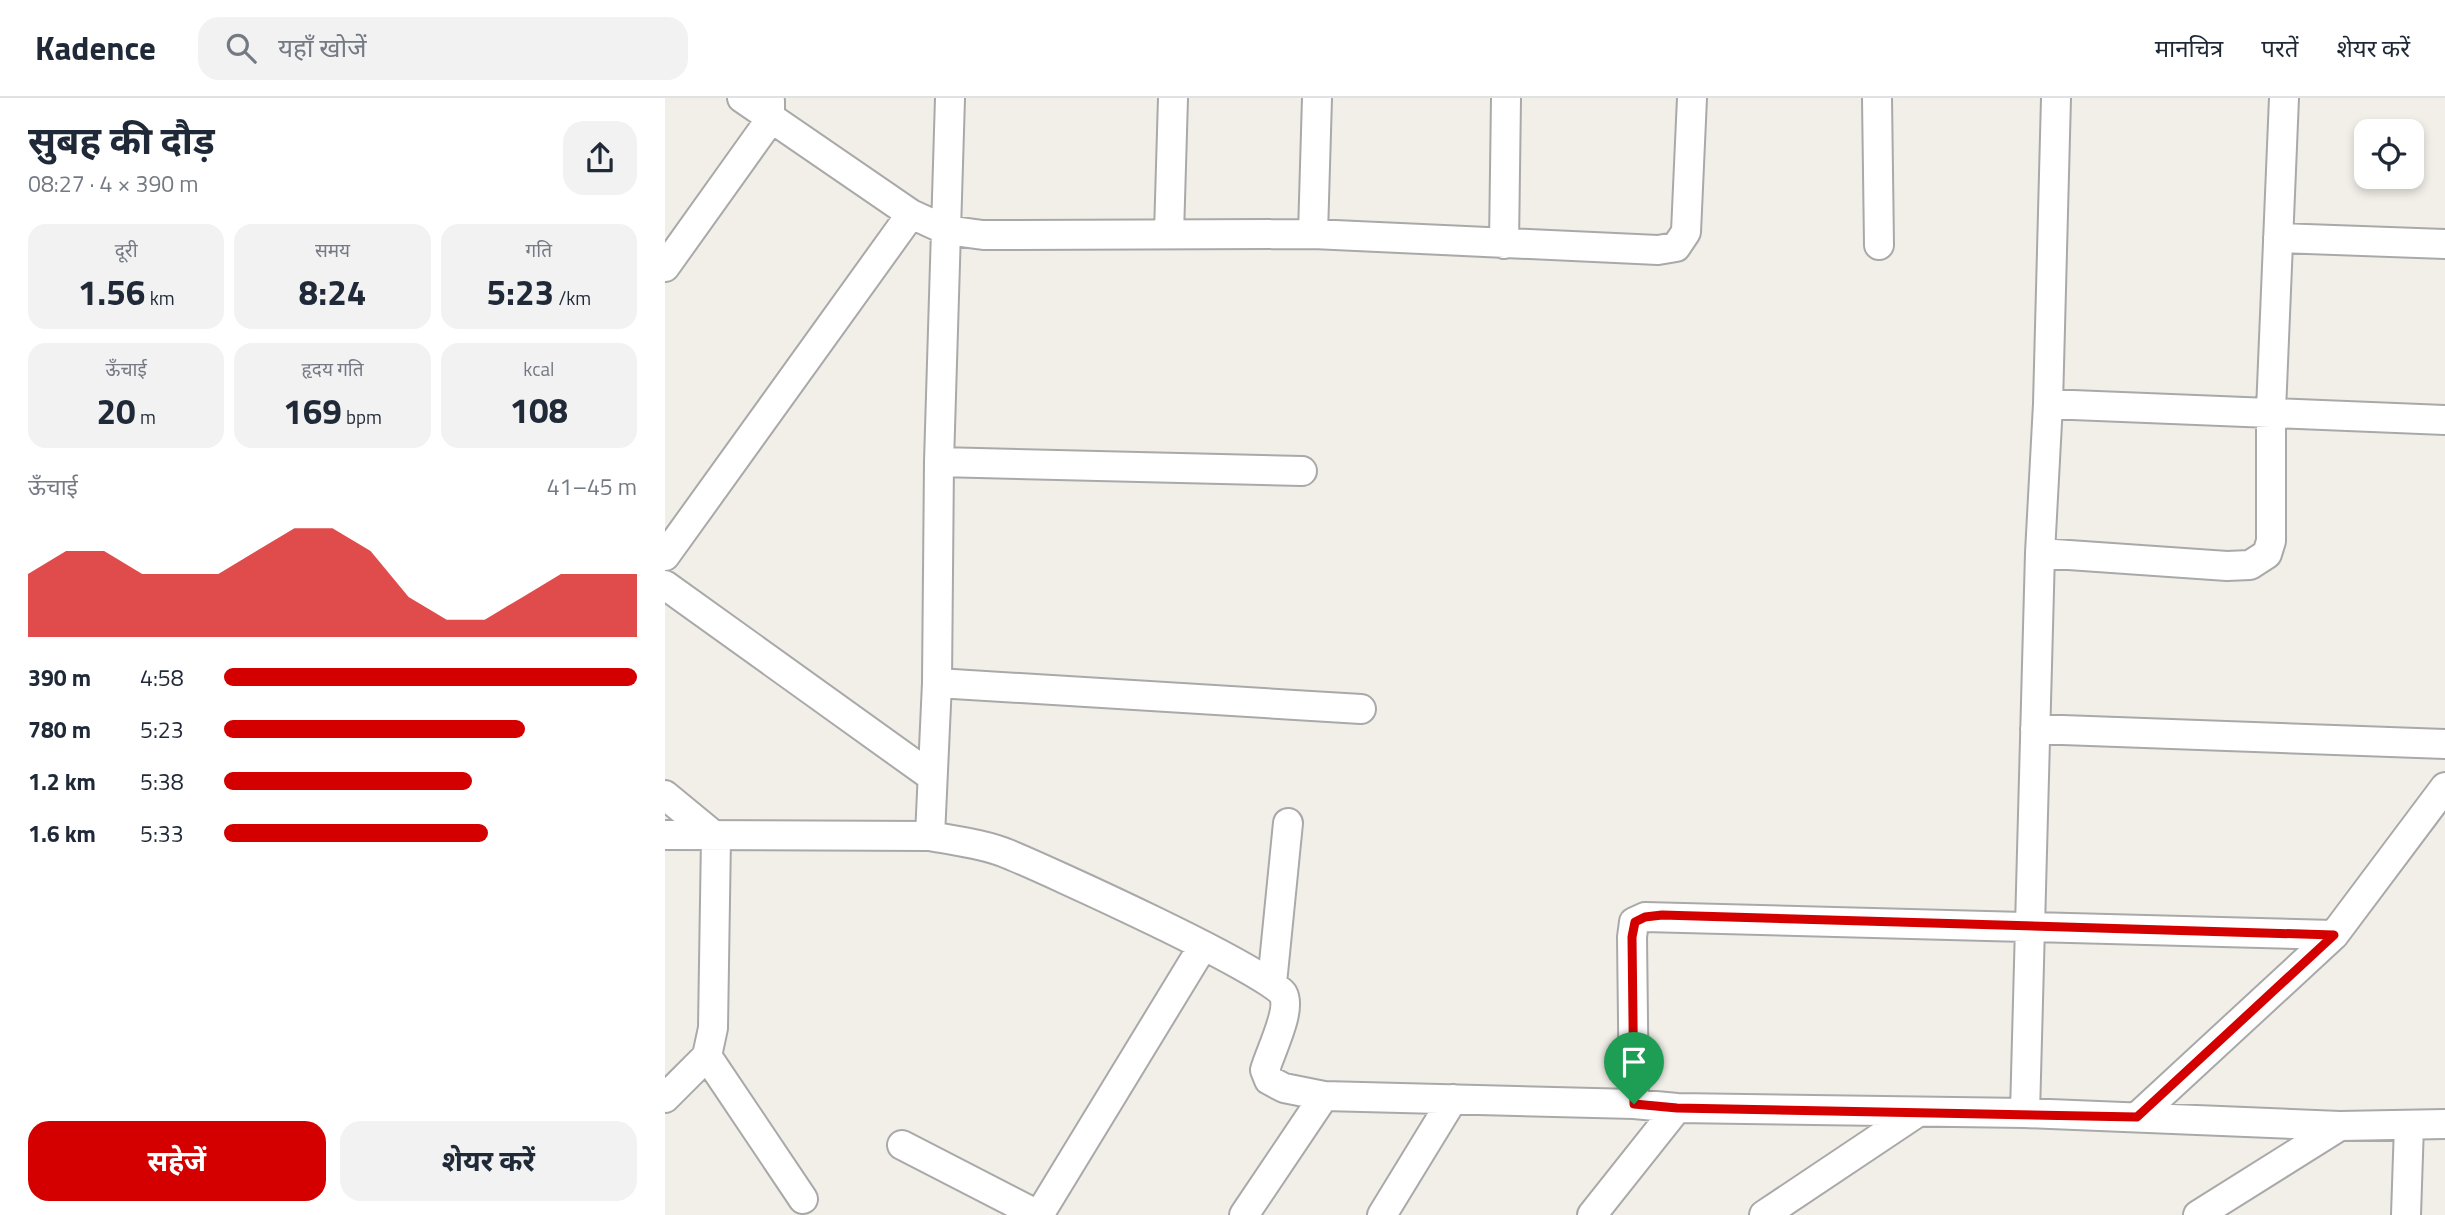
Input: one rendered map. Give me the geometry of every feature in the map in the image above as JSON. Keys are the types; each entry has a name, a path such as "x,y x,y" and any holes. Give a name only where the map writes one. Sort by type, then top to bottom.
{"street":[{"path":"742,98 770,109 911,214 946,230 983,234 1313,234 1658,250 1676,247 1686,232 1692,98"},
{"path":"930,836 937,683 939,462 950,98"},
{"path":"1169,234 1173,98"},
{"path":"1313,234 1317,98"},
{"path":"1504,244 1506,98"},
{"path":"1877,98 1879,245"},
{"path":"2025,1113 2040,553 2048,404 2056,98"},
{"path":"2040,553 2250,565 2267,554 2271,541 2271,411 2284,98"},
{"path":"665,267 770,109"},
{"path":"665,556 911,214"},
{"path":"2278,238 2445,244"},
{"path":"2048,404 2445,420"},
{"path":"939,462 1302,471"},
{"path":"665,585 931,776"},
{"path":"937,683 1361,709"},
{"path":"2035,729 2445,744"},
{"path":"2137,1117 2334,935 2445,787"},
{"path":"665,795 716,837"},
{"path":"1272,984 1288,823"},
{"path":"665,835 930,836 1006,853 1203,946 1272,984 1283,993 1287,1005 1265,1070 1269,1080 1284,1088 1324,1096 1634,1104 1677,1108 2025,1113 2340,1126 2445,1124"},
{"path":"665,1098 707,1056 713,1028 716,837"},
{"path":"1634,1104 1632,937 1635,922 1645,917 2334,935"},
{"path":"902,1145 1039,1215 1203,946"},
{"path":"707,1056 803,1199"},
{"path":"1244,1215 1324,1096"},
{"path":"1382,1215 1453,1099"},
{"path":"1592,1215 1677,1108"},
{"path":"1764,1215 1918,1112"},
{"path":"2406,1215 2409,1125"},
{"path":"2198,1215 2340,1126"}],"route":[{"path":"1662,915 2334,935 2137,1117 1677,1108 1634,1104 1632,937 1635,922 1645,917 1662,915"}]}
